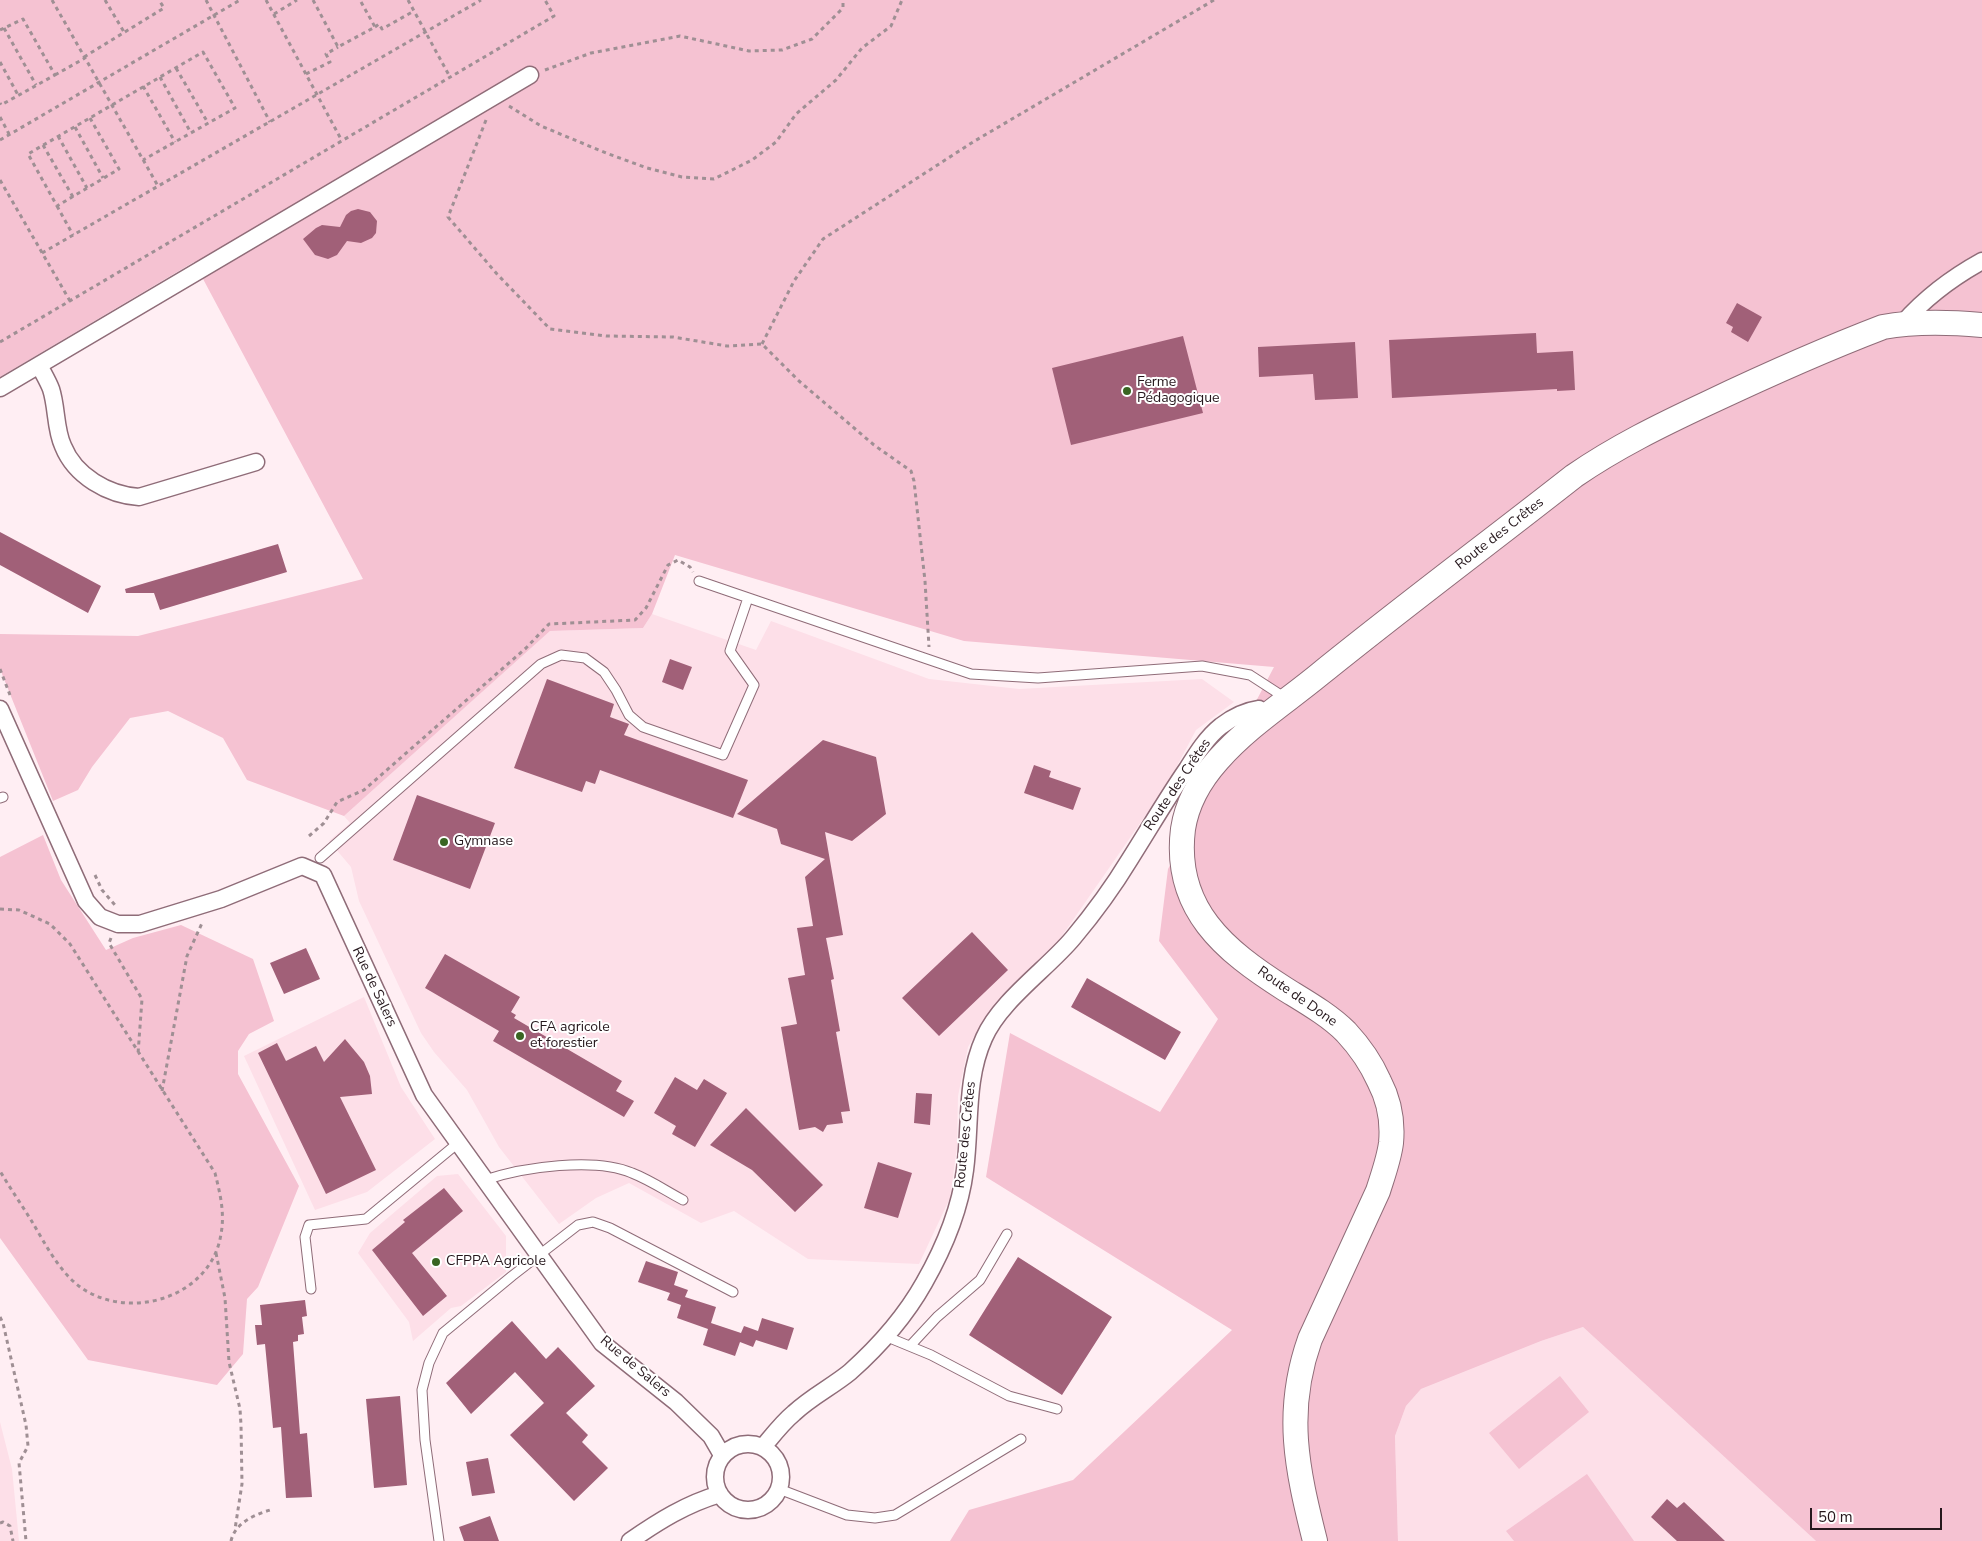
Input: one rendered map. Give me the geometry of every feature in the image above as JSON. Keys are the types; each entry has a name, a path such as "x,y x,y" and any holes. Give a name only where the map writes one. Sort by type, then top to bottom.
{"street":[{"path":"0,388 530,75"},
{"path":"1903,323 1917,306 1982,261"},
{"name":"Route des Crêtes","path":"763,1447 795,1411 848,1373 865,1358 885,1336 923,1285 948,1235 959,1201 965,1170 971,1083 976,1059 985,1035 1001,1012 1070,941 1093,914 1203,744 1220,726 1248,711 1259,709 1267,714 1289,700 1574,476 1630,440 1738,389 1882,327 1903,323 1982,324"},
{"path":"39,365 51,390 62,445 72,464 96,483 122,496 139,497 256,462"},
{"name":"Rue de Salers","path":"0,709 86,901 100,917 118,924 140,924 212,902 302,866 323,875 424,1095 602,1343 676,1402 711,1436 722,1455"},
{"name":"Route de Done","path":"1267,714 1219,759 1205,776 1187,811 1183,829 1184,867 1188,890 1203,920 1216,937 1230,950 1273,982 1321,1012 1345,1031 1374,1070 1384,1090 1391,1126 1389,1151 1378,1191 1310,1340 1302,1360 1296,1386 1295,1443 1303,1495 1315,1541"},
{"path":"742,1444 763,1447 771,1453 778,1463 781,1479 779,1489 767,1504 748,1510 736,1508 727,1502 716,1486 714,1475 717,1465 722,1455 742,1444"},
{"path":"630,1541 669,1515 698,1500 720,1494"}],"lane":[{"path":"699,581 971,674 1038,678 1202,666 1250,675 1289,700"},
{"path":"320,858 541,664 561,655 585,658 604,672 616,690 628,715 643,727 723,755 754,685 730,651 748,598"},
{"path":"311,1289 305,1237 309,1225 366,1219 458,1144"},
{"path":"485,1180 518,1170 603,1165 631,1172 683,1200"},
{"path":"439,1541 425,1440 422,1390 429,1363 443,1333 578,1225 592,1222 610,1228 733,1292"},
{"path":"910,1346 937,1317 980,1280 1007,1234"},
{"path":"885,1336 931,1355 1009,1396 1057,1409"},
{"path":"779,1489 847,1515 875,1518 895,1515 1021,1439"}],"path":[{"path":"52,0 158,186"},
{"path":"105,0 124,32"},
{"path":"0,104 55,75 164,8 159,0"},
{"path":"206,0 270,122"},
{"path":"0,140 240,0"},
{"path":"266,0 342,141"},
{"path":"273,14 297,0"},
{"path":"313,0 338,47"},
{"path":"360,0 375,27"},
{"path":"408,0 450,77"},
{"path":"42,253 481,0"},
{"path":"0,342 554,16 545,0"},
{"path":"530,75 591,53 680,36 749,51 782,50 812,39 842,8 843,0"},
{"path":"902,0 891,26 862,48 836,80 796,114 776,142 752,160 714,179 682,177 606,153 541,126 519,113 496,95 448,217 497,274 550,328 606,336 673,337 727,346 762,344 800,381 874,445 911,471 914,482 925,580 929,660"},
{"path":"762,344 794,282 823,239 973,142 1214,0"},
{"path":"306,74 330,62 326,54 379,24 382,29 414,11"},
{"path":"0,30 23,18 55,75"},
{"path":"4,28 36,85"},
{"path":"73,235 28,154 203,52 235,108 143,160"},
{"path":"0,62 18,95"},
{"path":"176,68 208,123"},
{"path":"160,76 191,133"},
{"path":"143,86 175,142"},
{"path":"0,117 10,134"},
{"path":"57,206 119,169 90,118"},
{"path":"75,127 104,178"},
{"path":"58,136 87,188"},
{"path":"43,145 73,197"},
{"path":"0,180 70,302"},
{"path":"0,668 11,696"},
{"path":"93,872 102,890 115,904 124,908"},
{"path":"162,1090 187,956 212,902"},
{"path":"0,909 20,910 50,924 70,944 214,1173 222,1201 221,1234 211,1263 197,1280 174,1296 149,1303 119,1304 89,1293 61,1270 0,1172"},
{"path":"118,924 109,943 142,999 138,1054"},
{"path":"215,1251 226,1298 229,1362 240,1409 242,1475 235,1529 231,1541"},
{"path":"0,1317 3,1323 26,1425 28,1446 19,1463 26,1541"},
{"path":"235,1529 254,1515 270,1510"},
{"path":"0,1523 3,1522 10,1526 13,1541"}],"shaded area":[{"path":"0,0 1982,0 1982,1541 1816,1541 1583,1327 1541,1341 1421,1389 1406,1406 1395,1436 1398,1541 950,1541 969,1510 1073,1480 1232,1330 986,1177 1010,1033 1160,1112 1218,1019 1159,941 1168,869 1274,667 964,641 675,555 652,614 643,628 550,631 344,816 247,780 223,738 168,711 130,718 92,767 78,790 53,801 0,669 0,634 138,636 363,579 194,262 0,377"},
{"path":"652,614 756,650 771,621 929,679 1019,689 1202,679 1234,702 1196,730 1168,783 1057,943 987,1015 968,1047 958,1096 957,1147 950,1198 919,1264 808,1259 734,1211 701,1223 629,1183 596,1198 559,1224 499,1147 467,1090 434,1052 421,1033 359,901 351,867 329,841 350,823 344,816 550,631 643,628"},
{"path":"43,835 61,880 106,950 133,938 181,925 253,959 274,1021 249,1034 238,1051 238,1074 299,1186 258,1287 247,1299 243,1354 217,1385 88,1360 0,1238 0,857"},
{"path":"364,997 401,1087 435,1139 367,1192 315,1210 244,1056"},
{"name":"CFPPA Agricole","path":"458,1174 506,1236 506,1272 461,1306 451,1308 413,1341 409,1322 358,1253 370,1233 437,1176"},
{"path":"1583,1327 1816,1541 1398,1541 1395,1436 1406,1406 1421,1389 1541,1341"},
{"path":"1560,1376 1589,1412 1519,1469 1489,1433"},
{"path":"0,1422 12,1469 19,1541 0,1541"},
{"path":"1587,1474 1634,1541 1514,1541 1506,1531"}],"building":[{"path":"358,209 370,212 377,221 376,233 372,238 361,243 347,241 337,255 328,259 315,255 303,239 322,225 340,227 346,215"},
{"path":"1737,303 1762,317 1748,342 1731,332 1733,327 1726,323"},
{"path":"1536,333 1537,353 1573,351 1575,390 1557,391 1557,389 1392,398 1389,340"},
{"name":"Ferme Pédagogique","path":"1183,336 1203,413 1071,445 1052,368"},
{"path":"1355,342 1358,398 1315,400 1313,374 1259,377 1258,347"},
{"path":"0,532 101,586 88,613 0,565"},
{"path":"278,544 287,572 160,610 154,593 126,593 125,589"},
{"path":"670,659 692,667 683,690 662,682"},
{"path":"547,679 614,704 610,717 629,724 624,735 748,780 733,818 600,770 595,784 586,781 582,792 514,768"},
{"path":"823,740 876,757 886,814 852,841 825,832 843,935 826,938 834,979 831,980 840,1031 836,1032 850,1111 841,1112 843,1123 827,1125 823,1132 815,1127 799,1130 781,1027 797,1024 788,978 805,975 797,928 813,926 805,877 825,859 781,844 777,829 737,814"},
{"path":"1034,765 1051,771 1049,777 1081,788 1073,810 1024,793"},
{"name":"Gymnase","path":"417,795 495,823 470,889 393,860"},
{"path":"972,932 1008,970 939,1036 902,998"},
{"path":"306,948 320,979 284,994 270,963"},
{"name":"CFA agricole et forestier","path":"445,954 520,997 511,1012 516,1015 514,1018 622,1081 616,1091 634,1101 624,1117 493,1041 499,1031 425,988"},
{"path":"1087,978 1181,1032 1165,1060 1071,1007"},
{"path":"345,1039 364,1062 370,1076 372,1094 340,1097 376,1170 326,1194 258,1053 277,1043 286,1061 316,1046 324,1062"},
{"path":"675,1077 697,1090 704,1079 727,1093 695,1147 672,1134 676,1126 654,1113"},
{"path":"916,1093 932,1094 930,1125 914,1123"},
{"path":"746,1108 823,1185 795,1212 752,1170 710,1145"},
{"path":"878,1162 912,1173 898,1218 864,1208"},
{"path":"444,1188 463,1211 412,1253 447,1296 423,1316 372,1250 405,1222 403,1220"},
{"path":"1018,1257 1112,1317 1062,1395 969,1335"},
{"path":"646,1261 678,1272 674,1285 688,1290 685,1297 716,1307 711,1323 741,1333 744,1326 758,1331 762,1318 794,1328 787,1350 756,1340 753,1347 740,1342 735,1356 703,1345 708,1329 677,1318 681,1305 667,1300 670,1293 638,1282"},
{"path":"305,1300 307,1316 302,1317 304,1334 298,1335 298,1341 293,1342 300,1434 307,1433 312,1497 286,1498 281,1427 273,1428 265,1344 257,1345 255,1325 262,1325 260,1305"},
{"path":"512,1321 546,1359 558,1347 595,1386 566,1413 588,1435 582,1442 608,1468 574,1501 510,1435 544,1403 515,1372 471,1414 446,1383"},
{"path":"400,1396 407,1485 374,1488 366,1399"},
{"path":"488,1458 495,1493 472,1496 466,1462"},
{"path":"1667,1499 1677,1508 1684,1502 1725,1541 1677,1541 1651,1517"},
{"path":"490,1516 499,1541 464,1541 459,1527"}],"place":[{"name":"Ferme Pédagogique","path":"1127,391"},
{"name":"Gymnase","path":"444,842"},
{"name":"CFA agricole et forestier","path":"520,1036"},
{"name":"CFPPA Agricole","path":"436,1262"}]}
